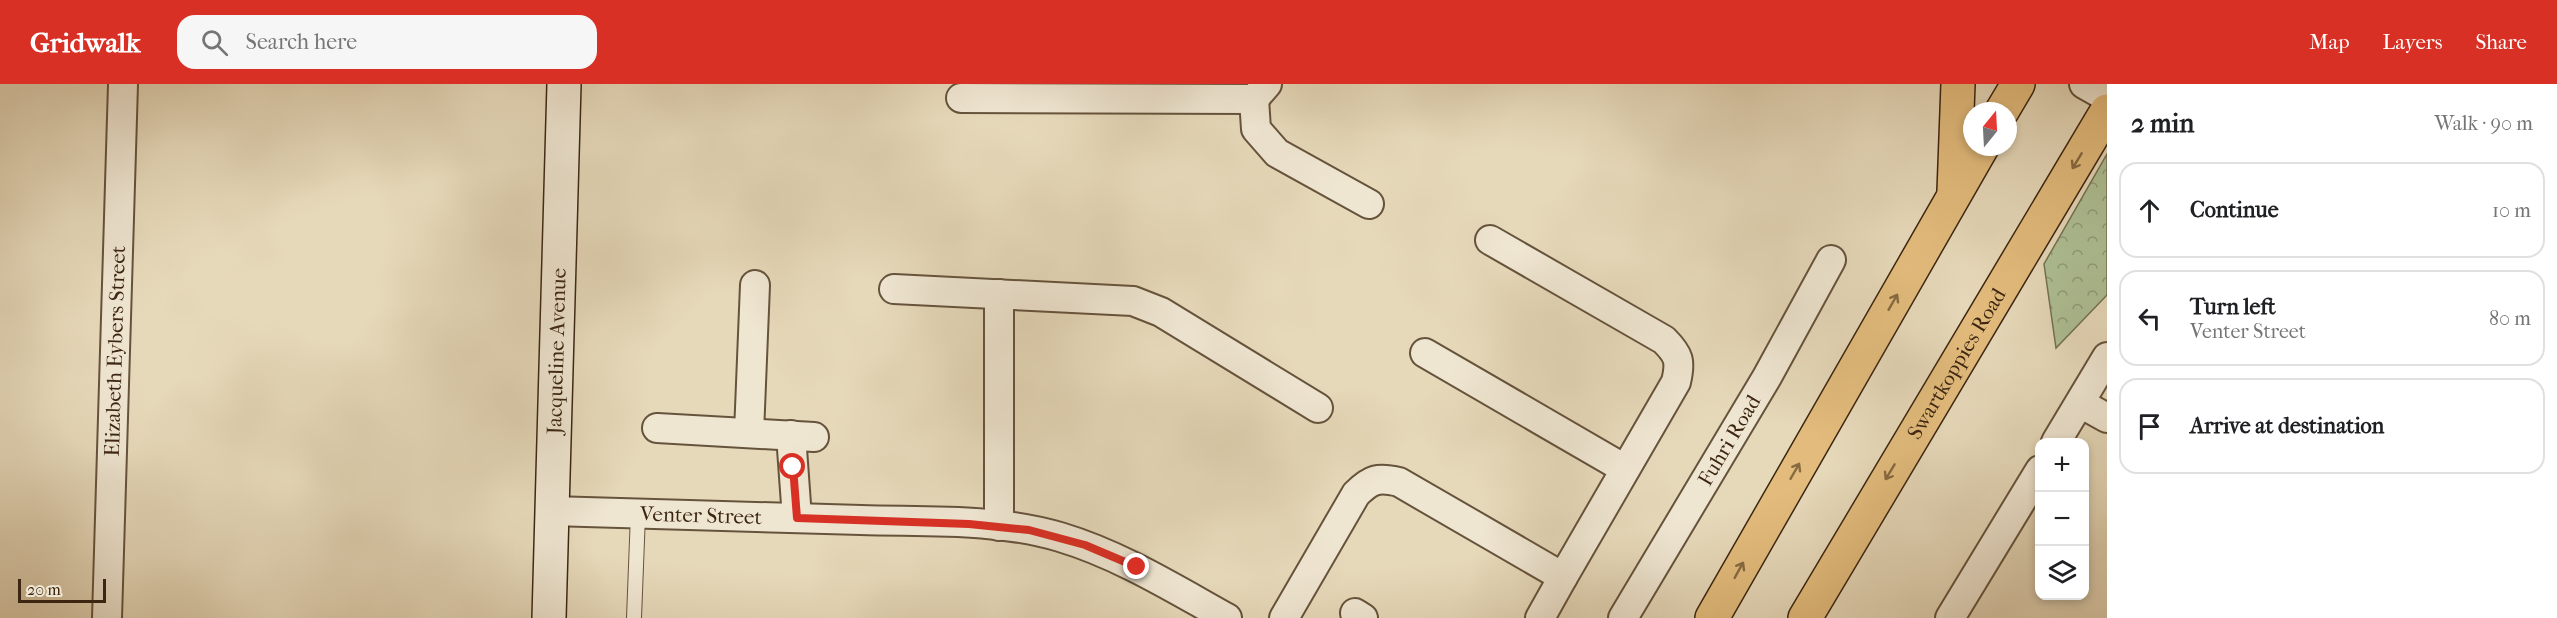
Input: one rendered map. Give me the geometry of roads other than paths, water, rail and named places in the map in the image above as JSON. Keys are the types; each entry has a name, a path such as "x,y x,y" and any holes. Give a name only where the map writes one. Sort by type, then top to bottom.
{"main road":[{"path":"1953,200 1958,84"},
{"path":"2007,102 2018,84"},
{"name":"Swartkoppies Road","path":"1805,618 2107,111"},
{"path":"1712,618 1977,156"},
{"path":"1780,618 1791,603 1833,570"}],"street":[{"name":"Elizabeth Eybers Street","path":"107,618 123,84"},
{"name":"Jacqueline Avenue","path":"555,615 551,511 564,84"},
{"path":"2084,84 2107,97"},
{"path":"961,98 1260,92 1256,129 1277,153 1370,204"},
{"path":"1490,240 1664,340 1676,351 1680,366 1676,382 1540,618"},
{"name":"Fuhri Road","path":"1623,618 1767,377 1831,260"},
{"path":"749,433 754,285"},
{"path":"894,289 1117,299 1147,305 1318,408"},
{"path":"999,294 999,526"},
{"path":"1425,353 1625,469"},
{"path":"2058,438 2107,357"},
{"path":"2080,403 2107,418"},
{"path":"657,428 802,436 797,518"},
{"path":"1284,618 1356,494 1367,483 1383,478 1399,482 1563,577"},
{"path":"1950,618 2035,478"},
{"name":"Venter Street","path":"551,511 999,526 1058,537 1113,555 1227,618"}],"lane":[{"path":"634,618 638,514"}]}
